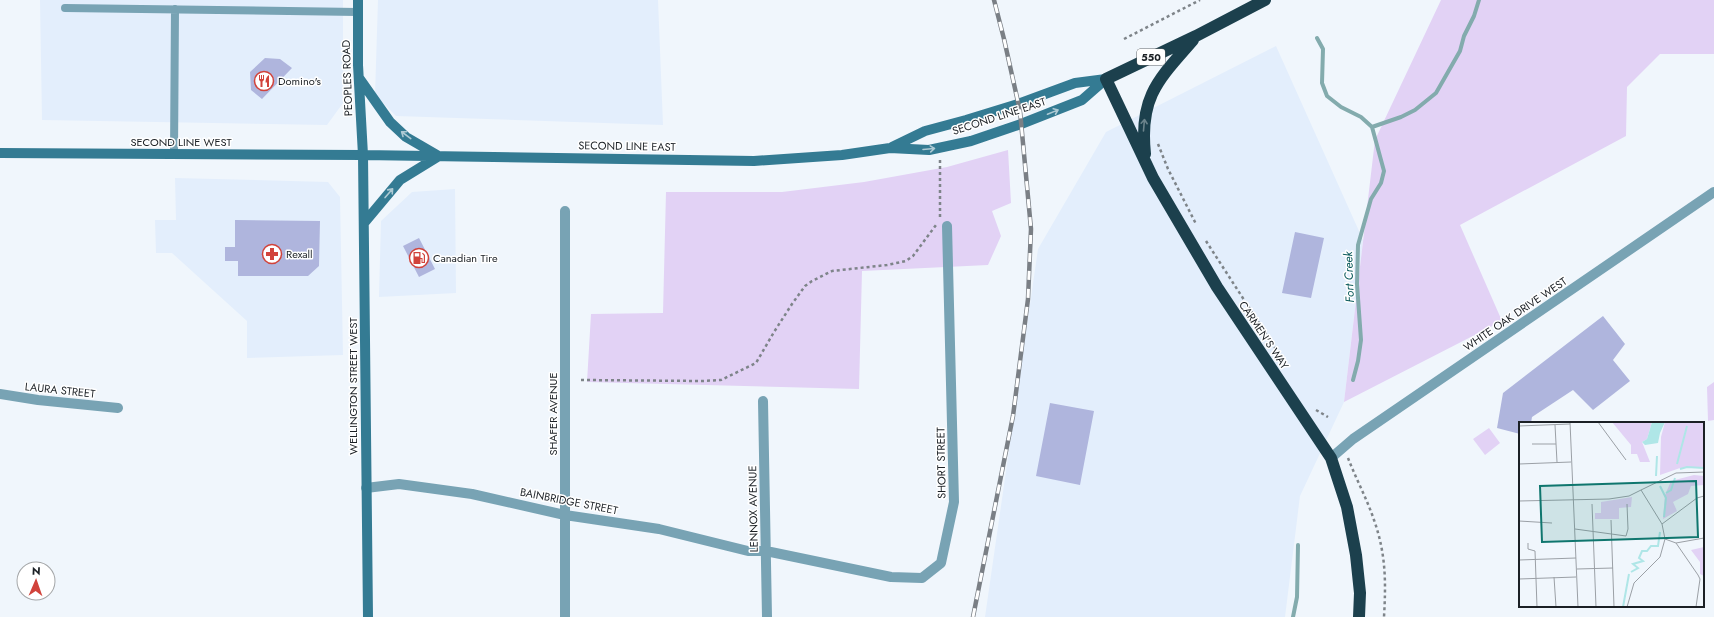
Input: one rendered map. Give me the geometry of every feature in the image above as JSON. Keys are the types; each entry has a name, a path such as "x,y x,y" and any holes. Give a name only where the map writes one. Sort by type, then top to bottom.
{"highway":[{"name":"SECOND LINE EAST","path":"1106,79 1196,36 1265,0"},
{"path":"1146,164 1143,135 1145,116 1150,96 1161,77 1196,36"},
{"name":"CARMEN'S WAY","path":"1106,79 1146,164 1217,287 1331,458 1346,507 1356,555 1360,593 1359,617"}],"main road":[{"name":"PEOPLES ROAD","path":"358,0 359,78 363,155"},
{"path":"359,78 390,122 406,137 439,156 400,180 364,223"},
{"name":"SECOND LINE EAST","path":"890,148 925,131 1018,104 1075,83 1106,79"},
{"name":"SECOND LINE EAST","path":"363,155 754,161 842,154 890,148 928,150 970,141 1021,124 1082,100 1106,79"},
{"name":"SECOND LINE WEST","path":"0,153 363,155"},
{"name":"WELLINGTON STREET WEST","path":"363,155 368,617"}],"street":[{"name":"WHITE OAK DRIVE WEST","path":"1331,458 1353,439 1714,192"},
{"name":"SHAFER AVENUE","path":"565,211 565,617"},
{"name":"SHORT STREET","path":"766,551 891,578 922,578 941,563 954,502 947,226"},
{"name":"LAURA STREET","path":"0,394 38,400 118,408"},
{"name":"LENNOX AVENUE","path":"762,401 767,617"},
{"name":"BAINBRIDGE STREET","path":"366,488 399,484 472,494 565,515 659,529 748,551 766,551"}],"lane":[{"path":"65,8 358,12"},
{"path":"174,154 175,9"}],"path":[{"path":"1124,40 1200,0"},
{"path":"1156,142 1168,169 1199,229"},
{"path":"581,380 721,380 756,363 770,337 792,304 805,286 812,281 832,271 887,266 906,261 913,256 938,222 940,216 940,160"},
{"path":"1202,234 1282,360"},
{"path":"1312,406 1320,414 1328,418"},
{"path":"1348,458 1374,519 1379,538 1386,583 1384,617"}],"shaded area":[{"path":"40,0 343,0 343,103 327,125 42,120"},
{"path":"378,0 658,0 663,125 396,116 375,95"},
{"path":"1441,0 1714,0 1714,54 1660,54 1627,87 1626,136 1460,225 1502,321 1344,402 1375,140"},
{"path":"1276,46 1363,240 1344,402 1300,496 1285,617 985,617 1038,249 1106,132"},
{"path":"1008,150 1011,203 992,211 1001,236 988,265 862,271 859,389 587,382 591,314 663,313 666,192 782,192 864,182 947,167"},
{"path":"175,178 328,182 340,197 343,355 247,358 247,321 172,253 156,253 155,220 176,220"},
{"path":"455,189 456,293 379,297 381,221 412,192"},
{"path":"1714,382 1714,420 1708,421 1707,387"},
{"path":"1489,428 1500,443 1485,455 1473,439"}],"building":[{"name":"Domino's","path":"265,58 280,59 292,68 262,99 251,90 250,72"},
{"name":"Rexall","path":"235,220 320,221 319,266 308,276 238,276 238,261 225,261 225,247 235,247"},
{"path":"1295,232 1324,238 1311,298 1282,293"},
{"name":"Canadian Tire","path":"419,238 435,269 419,277 403,246"},
{"path":"1603,316 1625,344 1613,360 1630,381 1593,410 1573,390 1532,417 1531,422 1519,422 1519,434 1497,428 1503,393"},
{"path":"1050,403 1094,411 1080,485 1036,476"}],"waterway":[{"path":"1372,127 1401,117 1415,110 1436,93 1460,51 1464,36 1474,16 1479,0"},
{"name":"Fort Creek","path":"1317,38 1323,49 1322,83 1327,96 1341,107 1361,117 1372,127 1384,171 1381,183 1371,199 1358,245 1357,284 1361,340 1353,380"},
{"name":"Fort Creek","path":"1293,617 1297,597 1298,545"}],"railway":[{"path":"973,617 1013,416 1028,299 1031,229 1020,111 994,0"}],"place":[{"name":"Domino's","path":"264,81"},
{"name":"Rexall","path":"272,254"},
{"name":"Canadian Tire","path":"419,258"}]}
